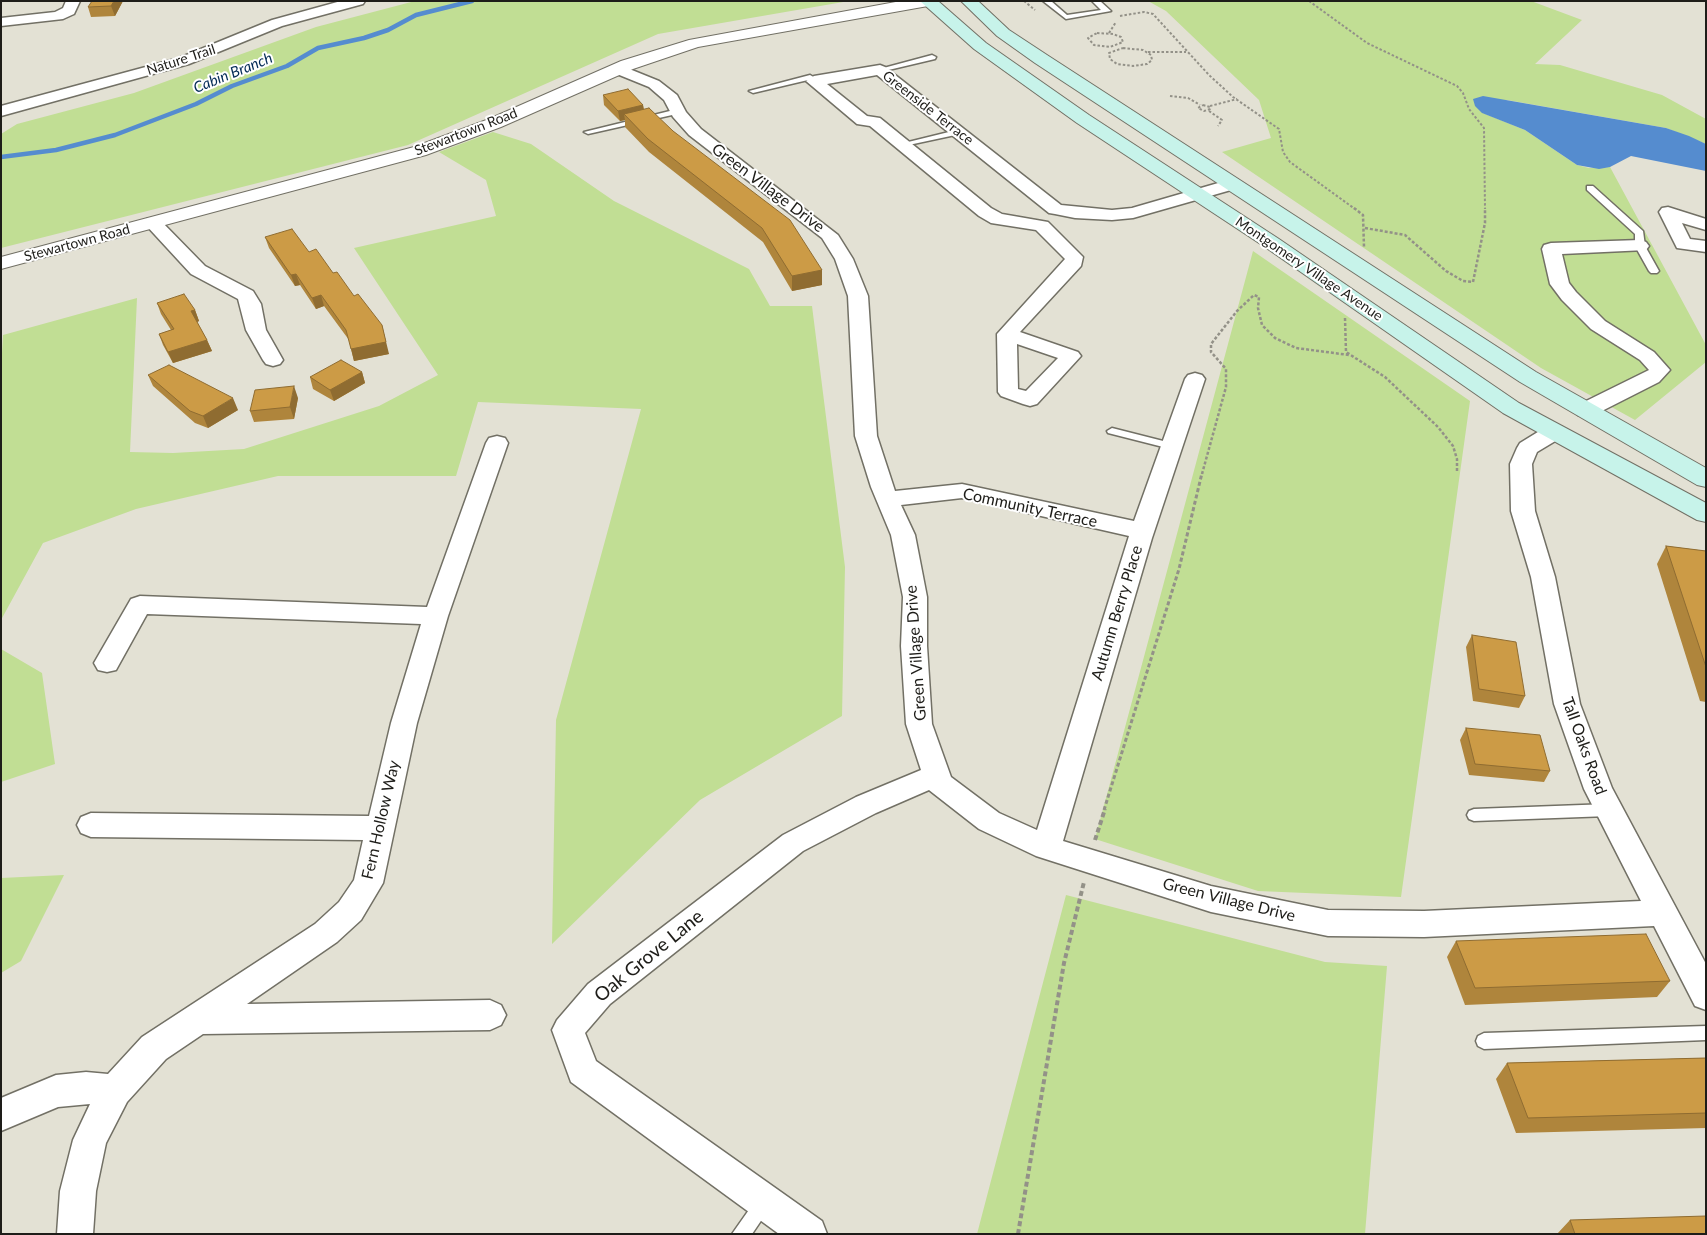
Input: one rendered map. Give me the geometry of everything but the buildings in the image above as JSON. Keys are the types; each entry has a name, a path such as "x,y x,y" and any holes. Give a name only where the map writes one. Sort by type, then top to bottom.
{"main road":[{"name":"Montgomery Village Avenue","path":"928,1 980,46 1083,119 1272,242 1511,408 1706,514"},
{"name":"Montgomery Village Avenue","path":"969,1 1003,33 1041,60 1528,377 1706,479"}],"street":[{"path":"1,22 58,16 69,11 73,1"},
{"name":"Nature Trail","path":"1,111 184,61 293,17 358,1"},
{"name":"Stewartown Road","path":"1,263 420,151 495,123 617,69 695,43 928,1"},
{"name":"Green Village Drive","path":"617,69 654,84 671,98 678,111 695,132 829,235 844,259 858,296 866,436 887,499 903,535 915,597 914,646 920,724 939,783 989,822 1046,848 1211,899 1328,923 1424,924 1661,913"},
{"name":"Greenside Terrace","path":"814,81 880,70 1056,209 1076,213 1112,215 1152,208 1232,184"},
{"path":"814,81 863,121 874,121 985,212 997,219 1042,226 1061,247 1074,257 1074,262 1006,334"},
{"path":"1042,226 1056,209"},
{"path":"1706,225 1668,212 1683,244 1706,246"},
{"path":"153,223 198,270 246,294 251,304 256,330 273,360"},
{"path":"1586,410 1652,378 1660,370 1648,356 1598,325 1569,296 1560,284 1551,249 1640,246"},
{"name":"Autumn Berry Place","path":"1046,848 1142,532 1194,379"},
{"name":"Tall Oaks Road","path":"1554,432 1528,448 1521,464 1524,510 1543,577 1567,704 1598,789 1661,913 1706,996"},
{"name":"Fern Hollow Way","path":"75,1234 78,1191 90,1140 115,1091 154,1048 326,933 350,911 368,883 404,723 436,616 497,443"},
{"name":"Community Terrace","path":"887,499 962,491 1142,532"},
{"path":"107,663 140,604 436,616"},
{"name":"Oak Grove Lane","path":"809,1234 766,1201 583,1071 568,1030 599,994 793,843 866,805 937,775"},
{"path":"91,825 381,828"},
{"path":"198,1019 490,1015"},
{"path":"1,1115 56,1092 86,1088 115,1091"}],"lane":[{"path":"1046,1 1066,17 1107,11 1095,1"},
{"path":"880,70 932,57"},
{"path":"753,91 810,76 814,81"},
{"path":"588,132 678,111"},
{"path":"904,144 957,132"},
{"path":"1590,188 1640,233 1640,246 1654,270"},
{"path":"1112,432 1171,446"},
{"path":"1474,815 1609,810"},
{"path":"1484,1041 1706,1033"},
{"path":"741,1234 766,1201"}],"path":[{"path":"1024,1 1038,12"},
{"path":"1309,1 1367,43 1457,86 1463,93 1469,109 1484,128 1485,223 1473,282 1463,281 1446,271 1405,235 1365,228"},
{"path":"1113,17 1151,12 1187,52 1237,99 1279,130 1282,138 1282,148 1286,157 1324,189 1363,215 1365,228 1364,251"},
{"path":"1109,33 1121,16"},
{"path":"1110,53 1090,43 1088,38 1097,33 1109,33 1121,37 1123,42 1131,48"},
{"path":"1101,47 1115,46 1123,42"},
{"path":"1110,53 1117,49 1131,48 1146,52 1187,52"},
{"path":"1110,53 1108,56 1113,62 1133,66 1150,62 1152,58 1146,52"},
{"path":"1170,96 1188,98 1200,105 1209,106 1237,99"},
{"path":"1200,105 1199,109 1208,110 1222,120 1218,126"},
{"path":"1208,110 1211,108 1209,106"},
{"path":"1018,1234 1064,963 1080,905 1087,861 1103,816 1140,689 1179,569 1198,487 1226,387 1226,369 1211,352 1211,344 1254,294 1259,297 1258,308 1262,325 1274,338 1296,348 1349,355 1386,377 1438,427 1453,446 1457,459 1457,472"},
{"path":"1345,316 1344,348 1349,355"}],"green space":[{"path":"415,1 849,1 658,34 408,145 1,248 1,134 17,124 134,93 316,27"},
{"path":"1148,1 1531,1 1582,20 1535,64 1560,65 1662,95 1706,119 1706,144 1666,128 1507,100 1483,113 1525,130 1577,165 1589,168 1610,167 1706,345 1706,362 1635,420 1541,368 1222,152 1271,138 1259,100 1166,11"},
{"path":"493,132 531,144 614,201 749,269 770,306 812,306 845,567 842,716 700,800 552,944 556,720 641,409 478,402 456,476 278,476 136,509 43,543 1,620 1,371 3,335 137,298 130,452 173,453 244,449 379,406 438,375 354,248 496,216 486,180 439,152"},
{"path":"1253,251 1470,401 1401,897 1258,891 1095,839"},
{"path":"1,649 42,673 55,764 1,782"},
{"path":"64,875 21,961 1,973 1,878"},
{"path":"1066,895 1325,962 1387,966 1365,1234 977,1234"}],"water":[{"path":"1483,96 1666,128 1706,144 1706,171 1631,156 1610,167 1599,169 1577,165 1525,130 1482,113 1475,106 1473,99"}],"waterway":[{"name":"Cabin Branch","path":"1,157 56,150 115,135 196,104 232,86 287,66 318,48 364,38 388,30 416,15 472,1"}]}
